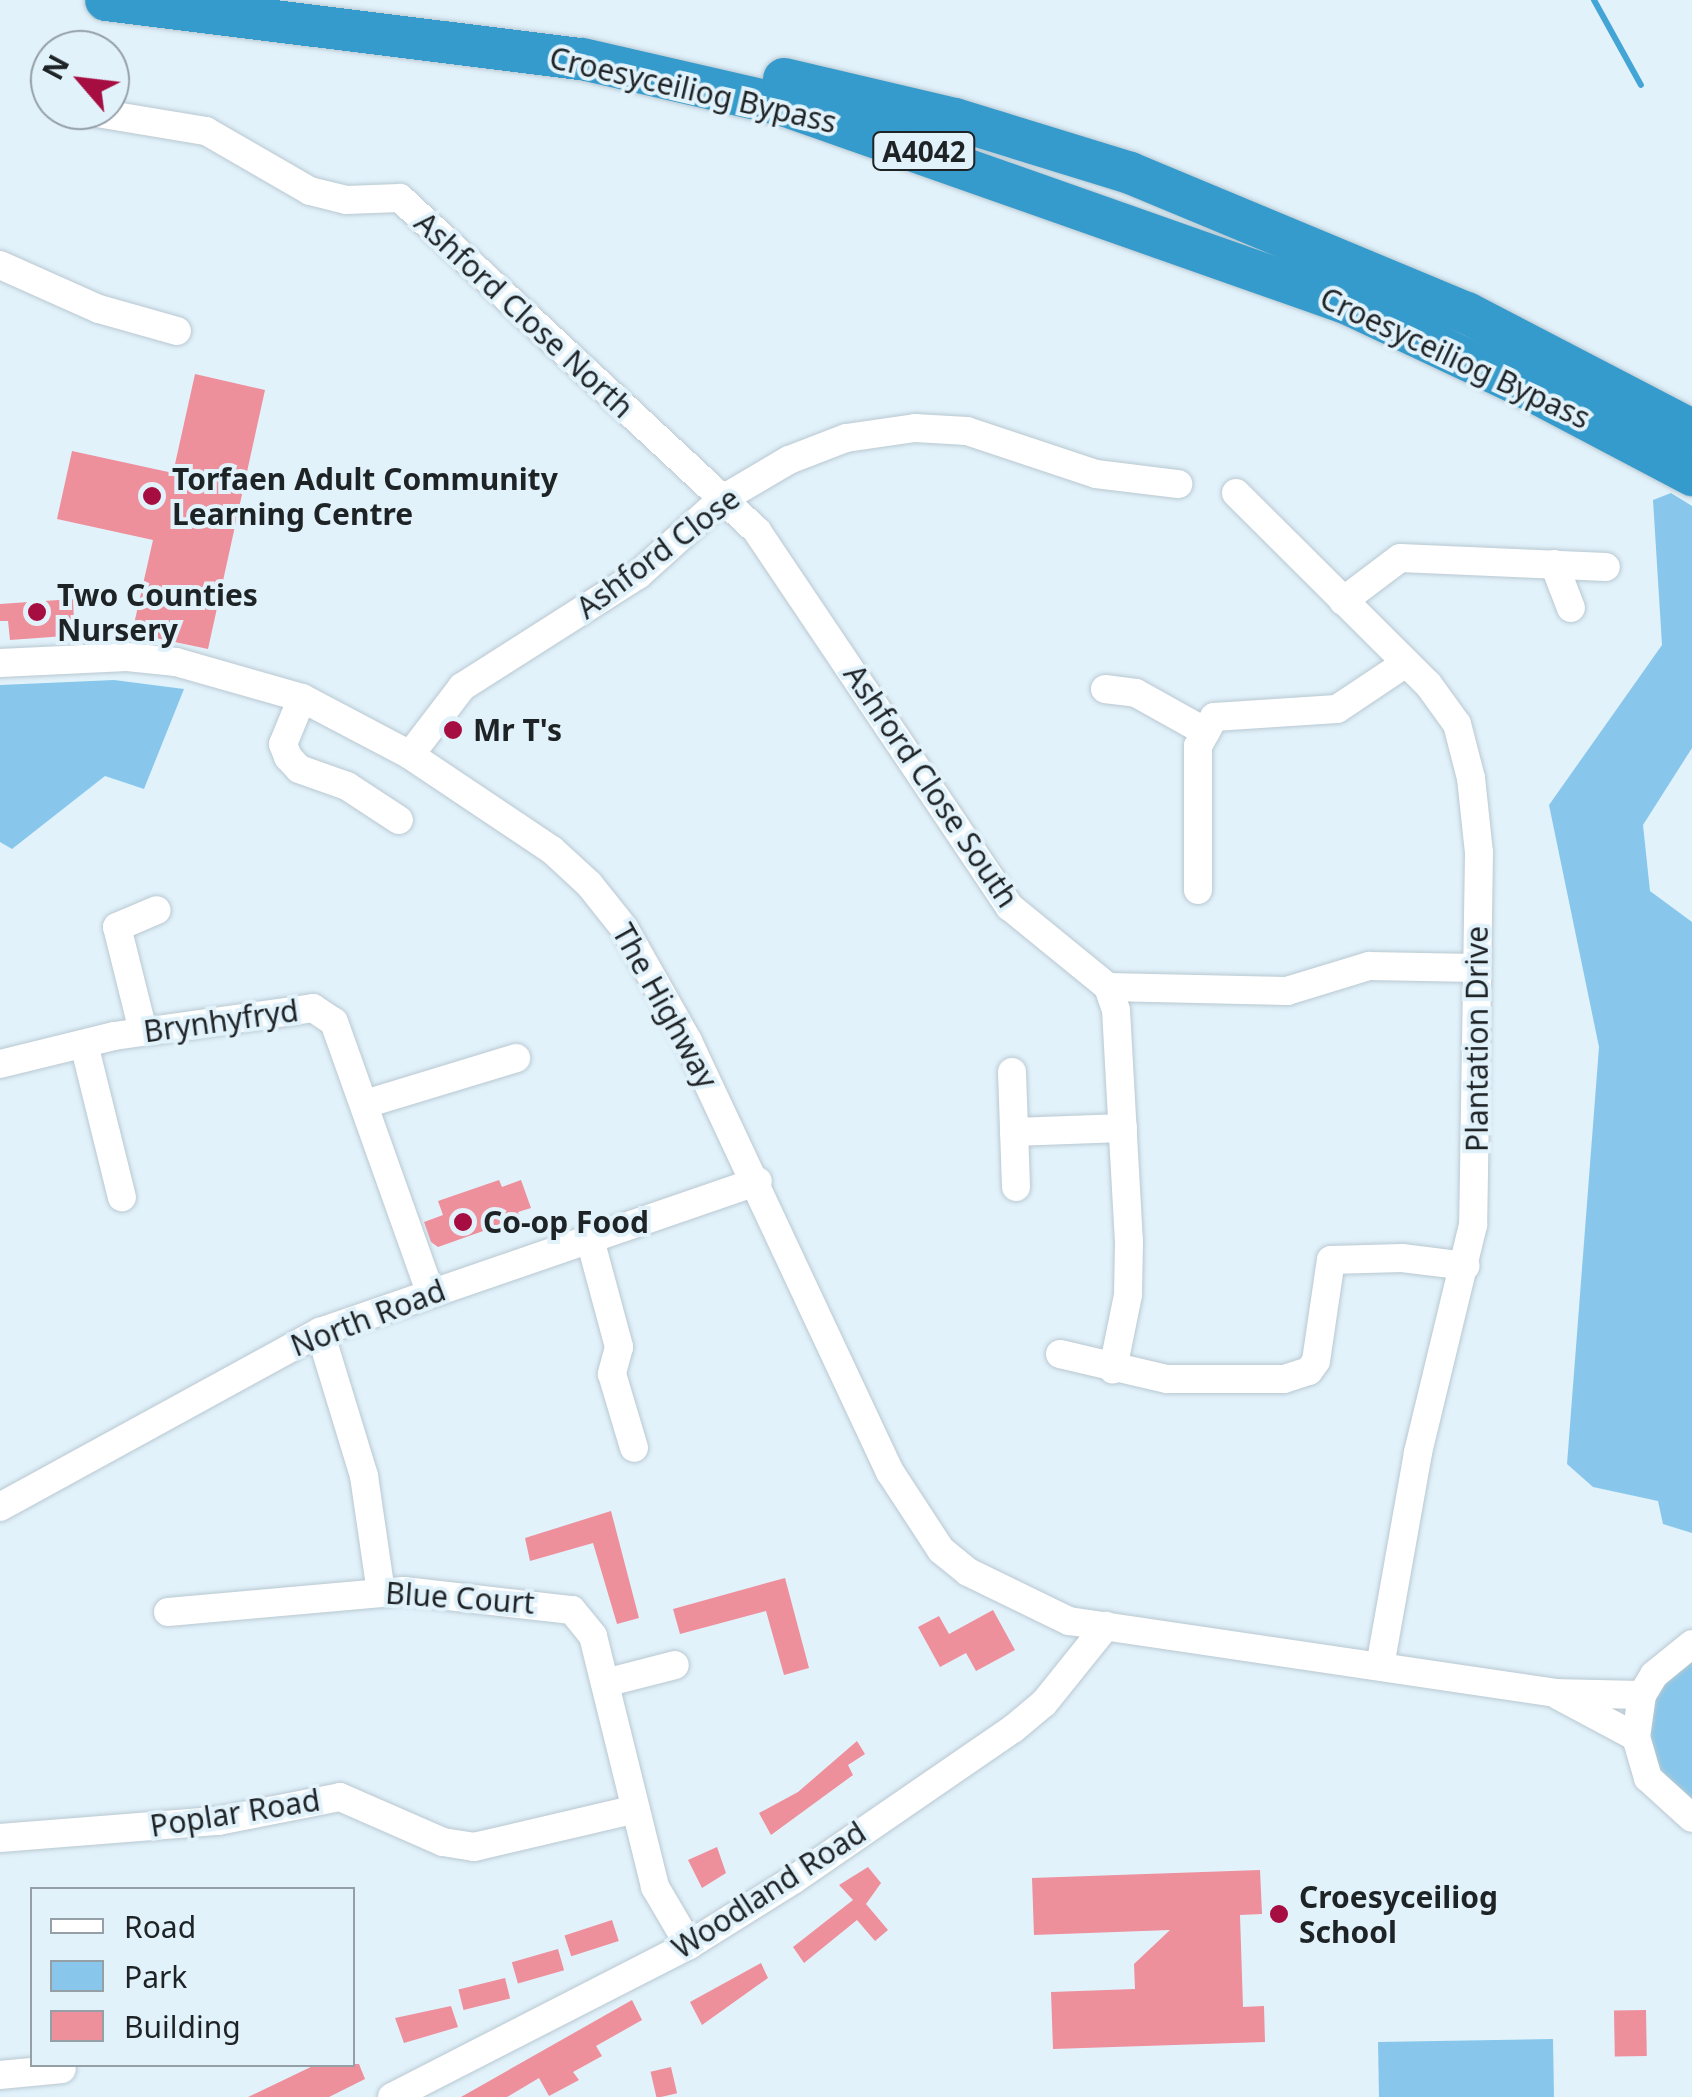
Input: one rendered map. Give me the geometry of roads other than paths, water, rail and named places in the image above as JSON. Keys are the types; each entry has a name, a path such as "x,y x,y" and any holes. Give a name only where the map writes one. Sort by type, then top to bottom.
{"highway":[{"name":"Croesyceiliog Bypass","path":"106,0 582,59 784,105 1346,303 1527,388 1692,475"},
{"name":"Croesyceiliog Bypass","path":"371,0 595,37 955,118 1130,172 1467,313 1692,430"}],"street":[{"name":"Ashford Close North","path":"130,118 206,131 310,191 346,200 400,198 721,500"},
{"path":"0,264 98,309 177,332"},
{"name":"Ashford Close","path":"410,754 462,687 638,575 721,500 789,460 846,438 915,428 967,431 1096,474 1178,484"},
{"name":"Plantation Drive","path":"1236,493 1406,663 1457,724 1472,778 1479,853 1476,1188 1466,1266 1418,1453 1380,1666"},
{"name":"Ashford Close South","path":"721,500 778,559 1010,906 1108,987"},
{"path":"1343,601 1400,558 1606,566"},
{"path":"1554,564 1571,608"},
{"name":"The Highway","path":"0,663 127,657 176,662 302,698 410,754 552,850 588,884 658,986 758,1182 890,1472 941,1550 1034,1610 1106,1626 1554,1693"},
{"path":"1198,890 1198,746 1214,716 1337,708 1406,663"},
{"path":"1105,689 1136,693 1206,732"},
{"path":"302,698 283,744 288,757 299,769 347,786 399,820"},
{"path":"143,1032 118,926 157,910"},
{"path":"1112,1368 1128,1295 1116,1010 1108,987 1288,991 1368,966 1476,968"},
{"name":"Brynhyfryd","path":"0,1064 143,1032 314,1008 334,1022 430,1292"},
{"path":"84,1044 122,1197"},
{"path":"365,1104 516,1058"},
{"path":"1012,1072 1016,1188"},
{"path":"1014,1132 1123,1128"},
{"name":"North Road","path":"0,1507 320,1332 430,1292 590,1243 758,1182"},
{"path":"590,1243 618,1347 612,1374 634,1448"},
{"path":"1060,1354 1112,1368 1247,1384 1297,1376 1316,1361 1331,1260 1402,1258 1466,1266"},
{"path":"320,1332 364,1476 382,1592"},
{"name":"Blue Court","path":"168,1612 431,1591 572,1610 592,1636 656,1887 688,1946"},
{"name":"Woodland Road","path":"392,2097 688,1946 1014,1729 1044,1702 1106,1626"},
{"path":"1692,1644 1669,1658 1642,1695 1636,1738 1648,1778 1692,1818"},
{"path":"606,1683 675,1665"},
{"path":"1554,1693 1642,1695"},
{"path":"1554,1693 1636,1738"},
{"name":"Poplar Road","path":"0,1838 218,1822 340,1797 444,1842 474,1847 636,1810"},
{"path":"0,2075 62,2069"}],"waterway":[{"path":"1594,0 1641,85"}],"place":[{"name":"Torfaen Adult Community Learning Centre","path":"152,496"},
{"name":"Two Counties Nursery","path":"37,612"},
{"name":"Mr T's","path":"453,730"},
{"name":"Co-op Food","path":"463,1222"},
{"name":"Croesyceiliog School","path":"1279,1914"}]}
